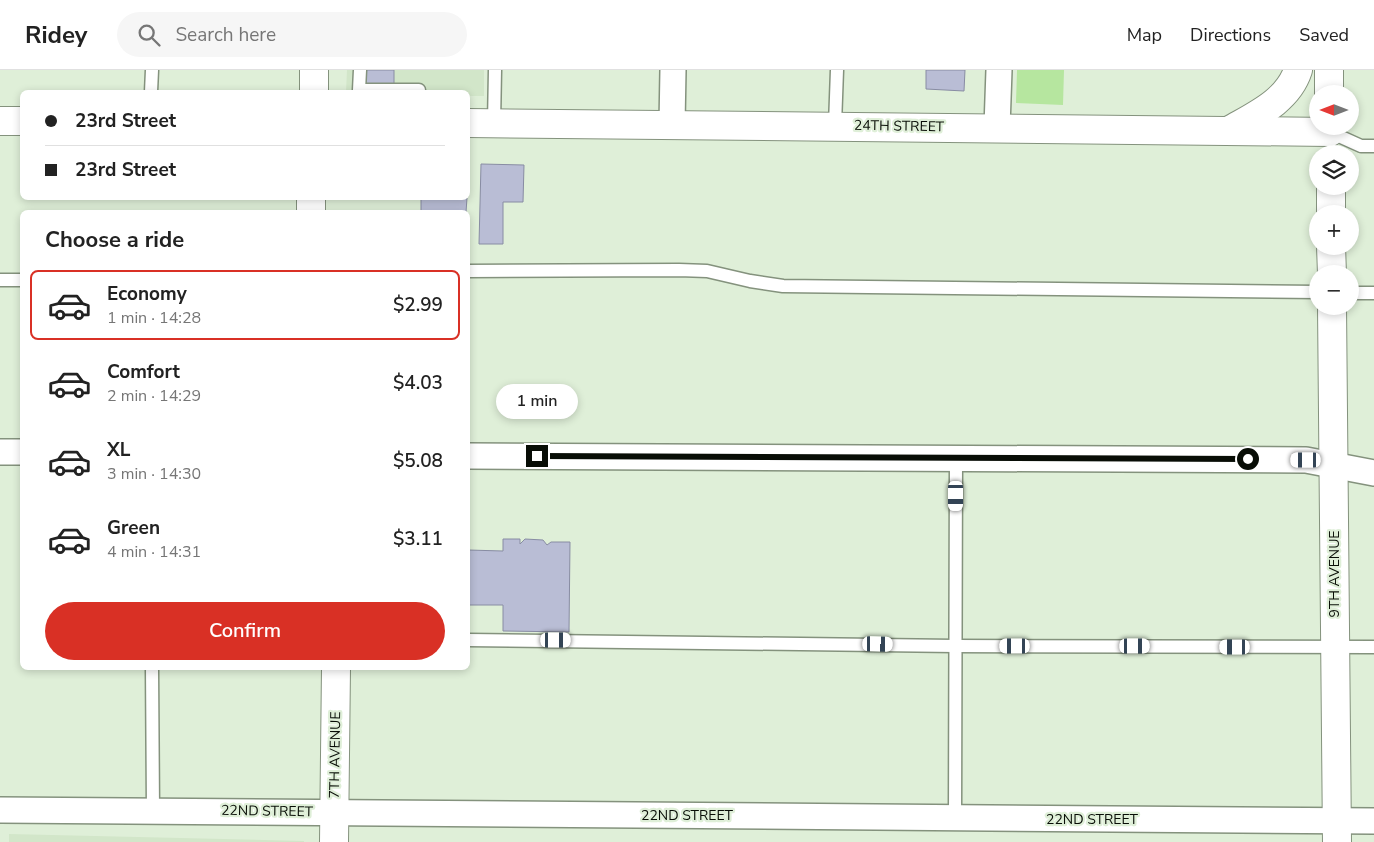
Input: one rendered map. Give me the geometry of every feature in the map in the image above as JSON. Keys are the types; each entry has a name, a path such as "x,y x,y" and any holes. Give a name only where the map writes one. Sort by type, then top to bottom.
{"street":[{"path":"314,70 314,90"},
{"path":"672,124 673,70"},
{"path":"998,127 999,70"},
{"path":"1228,130 1265,110 1278,100 1289,88 1298,70"},
{"path":"1329,70 1329,85"},
{"path":"0,121 20,121"},
{"name":"24TH STREET","path":"470,123 1228,130 1330,137"},
{"name":"9TH AVENUE","path":"1332,315 1337,831"},
{"path":"0,452 20,452"},
{"path":"470,456 1306,460 1374,472"},
{"name":"7TH AVENUE","path":"334,842 336,670"},
{"name":"22ND STREET","path":"0,810 955,818 1337,831 1374,821"}],"lane":[{"path":"151,90 152,70"},
{"path":"360,70 359,90 420,90"},
{"path":"494,123 495,70"},
{"path":"835,126 837,70"},
{"path":"1330,137 1362,146 1374,146"},
{"path":"470,271 532,272 644,268 707,271 783,286 1309,292"},
{"path":"0,280 20,280"},
{"path":"1359,293 1374,293"},
{"path":"955,818 956,458"},
{"path":"470,640 955,646 1374,647"},
{"path":"152,670 153,810"}],"shaded area":[{"path":"347,70 484,70 484,96 470,96 470,90 346,90"},
{"path":"9,834 304,841 304,842 9,842"}],"green space":[{"path":"1017,70 1064,70 1063,105 1016,103"}],"building":[{"path":"364,70 394,70 394,86 364,86"},
{"path":"926,70 965,70 964,91 926,89"},
{"path":"481,164 524,165 523,202 503,202 503,244 479,244"},
{"path":"421,200 467,200 466,210 421,210"},
{"path":"503,539 520,539 520,544 525,539 543,540 547,545 551,542 570,542 569,632 503,631 503,605 470,605 470,550 503,551"}],"route":[{"path":"537,456 1248,459"}]}
